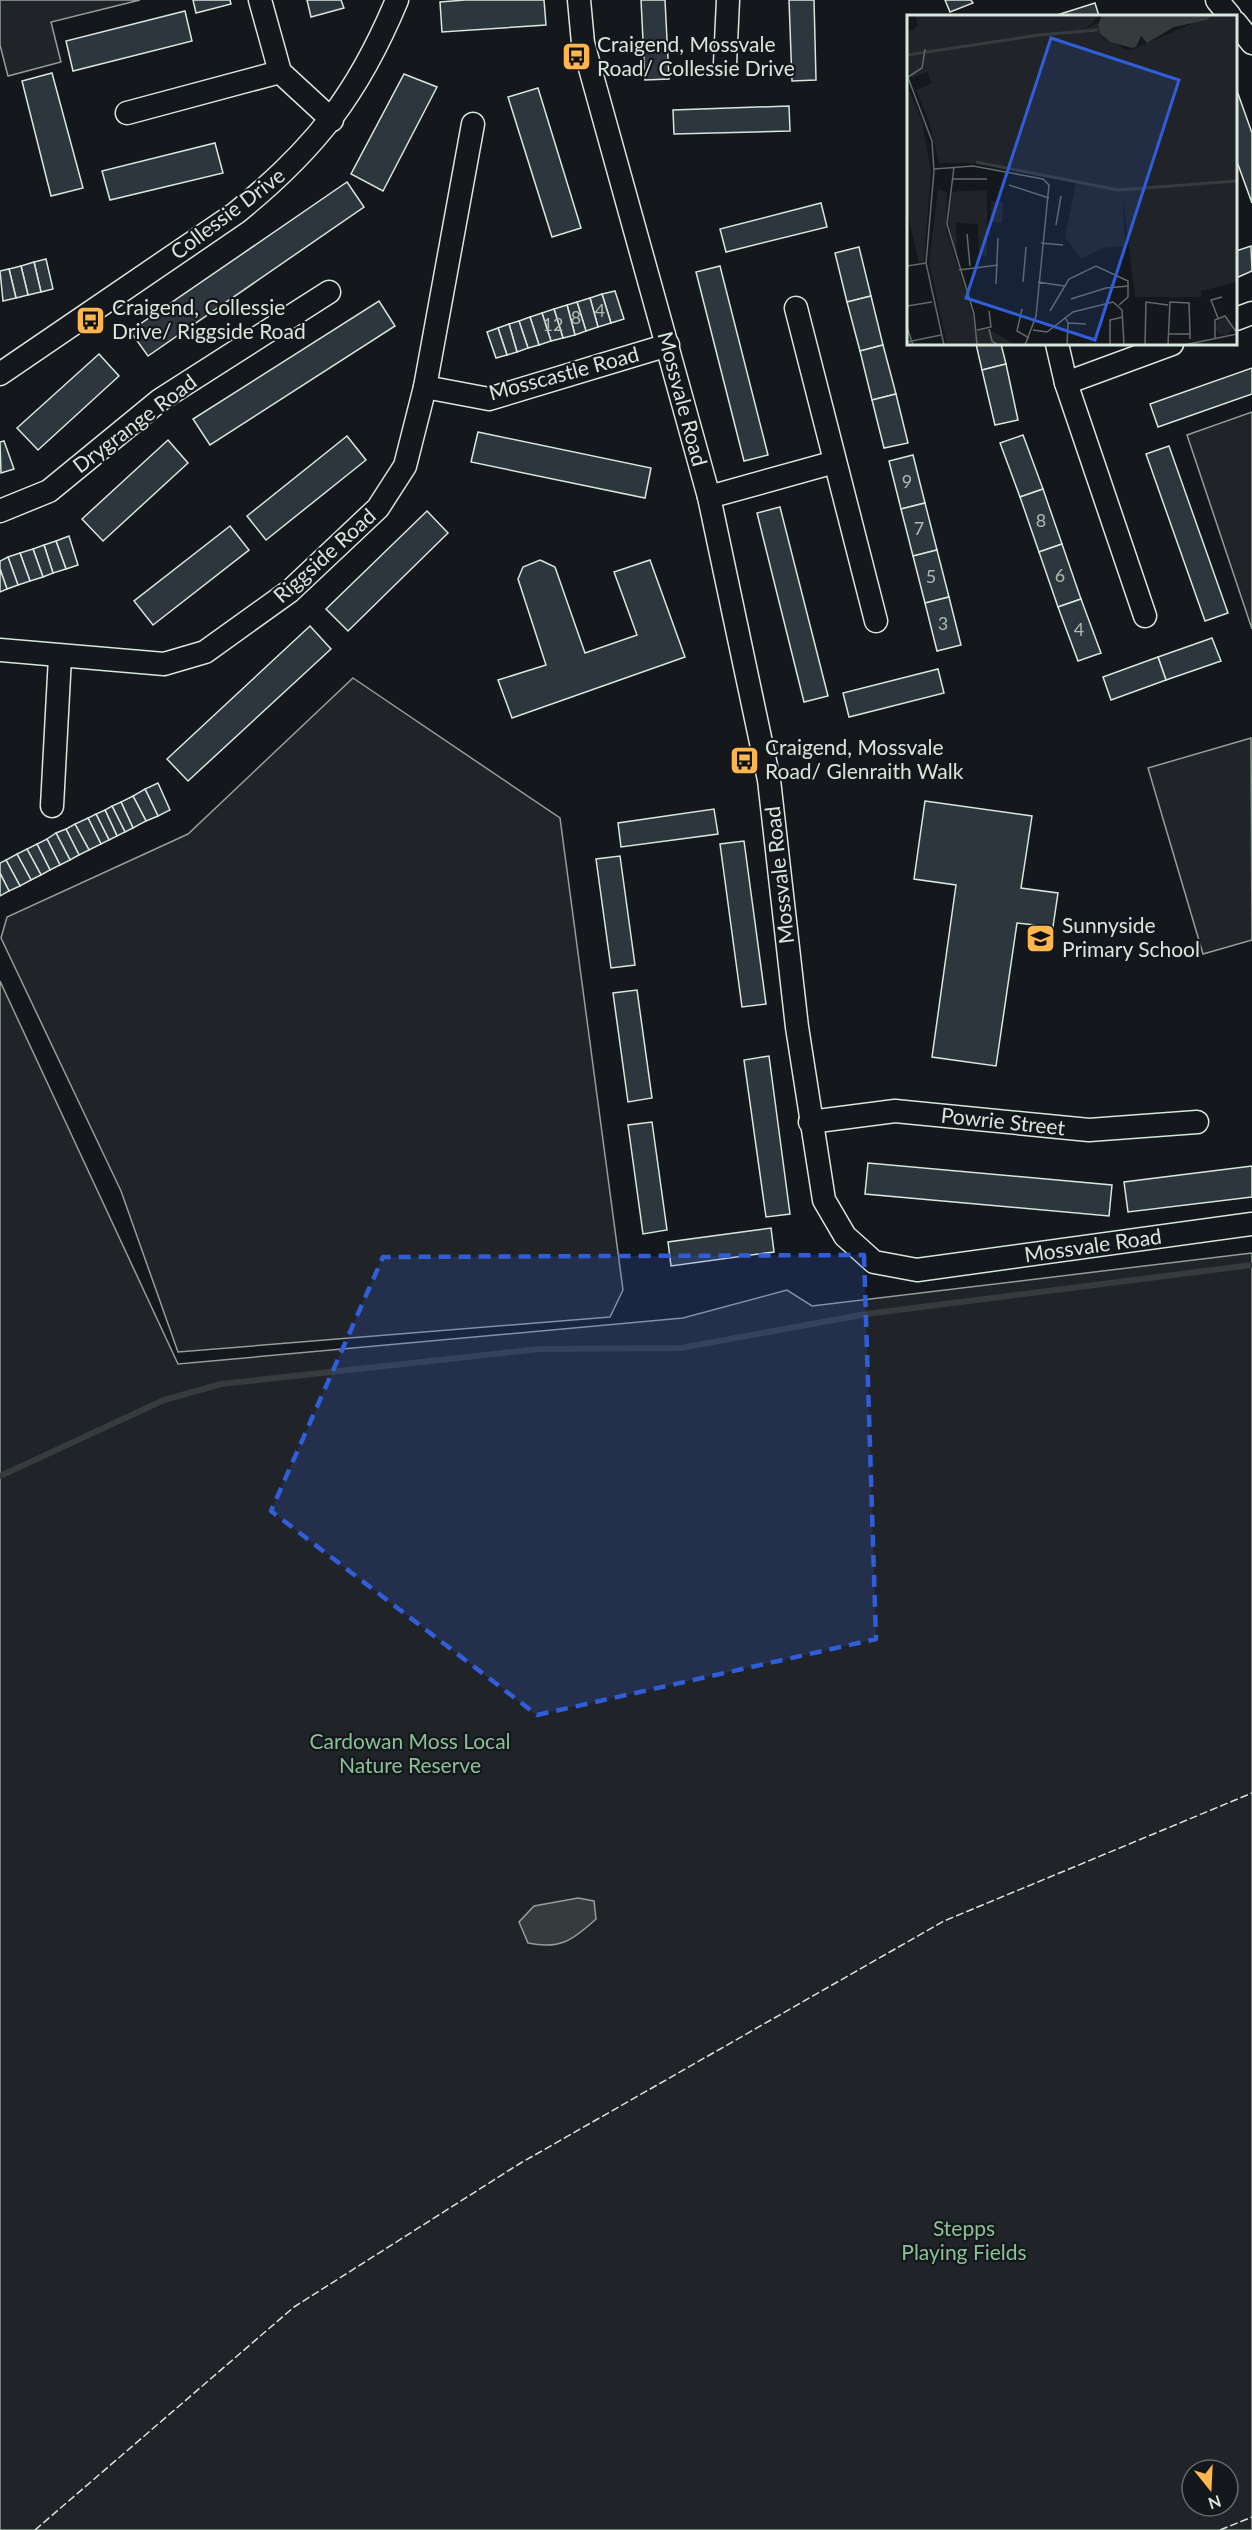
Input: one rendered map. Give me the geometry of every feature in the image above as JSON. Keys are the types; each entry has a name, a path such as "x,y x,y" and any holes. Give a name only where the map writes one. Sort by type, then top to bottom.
{"street":[{"path":"260,0 280,72 332,120"},
{"name":"Collessie Drive","path":"0,374 236,213 297,160 332,120 364,72 397,0"},
{"name":"Mossvale Road","path":"579,0 583,43 709,497 769,780 810,1122 824,1200 845,1236 874,1262 917,1270 1252,1224"},
{"path":"725,64 728,0"},
{"path":"1217,0 1229,15"},
{"path":"1237,24 1252,43"},
{"path":"128,113 280,72"},
{"name":"Riggside Road","path":"0,650 60,657 164,664 205,652 290,591 378,508 405,466 425,387 473,124"},
{"name":"Drygrange Road","path":"0,512 49,491 160,400 329,292"},
{"path":"796,308 876,621"},
{"path":"1237,320 1252,313"},
{"name":"Mosscastle Road","path":"425,387 489,399 668,345"},
{"path":"1057,345 1066,383 1145,615"},
{"path":"1066,383 1169,345"},
{"path":"709,497 835,462"},
{"path":"52,806 60,657"},
{"name":"Powrie Street","path":"810,1122 895,1111 1089,1130 1197,1122"}],"highlighted area":[{"path":"864,1255 876,1639 537,1715 271,1511 383,1257"}],"green space":[{"path":"0,0 140,0 51,22 61,62 8,76 0,45"},
{"path":"1252,412 1252,629 1187,435"},
{"path":"353,678 560,818 623,1290 610,1317 178,1352 121,1191 1,938 7,917 188,834"},
{"path":"1251,738 1252,940 1203,954 1148,768"},
{"name":"Cardowan Moss Local Nature Reserve","path":"0,981 178,1364 683,1318 787,1290 812,1306 1252,1253 1252,2530 0,2530"}],"shaded area":[{"path":"578,1898 594,1901 596,1919 565,1942 549,1945 528,1943 519,1922 534,1906"}],"building":[{"path":"193,0 230,0 231,4 196,13"},
{"path":"307,0 341,0 344,8 311,17"},
{"path":"544,0 546,25 442,32 440,2"},
{"path":"641,0 665,0 669,79 645,80"},
{"path":"789,0 814,0 816,80 792,81"},
{"path":"945,0 971,0 973,3 950,12"},
{"path":"1095,3 1099,15 1057,15"},
{"path":"185,11 192,41 73,71 66,41"},
{"path":"52,73 83,188 51,196 22,81"},
{"path":"404,74 437,87 383,191 351,174"},
{"path":"538,88 581,228 552,237 508,97"},
{"path":"1237,91 1252,133 1252,203 1237,162"},
{"path":"789,106 790,131 674,134 673,110"},
{"path":"215,143 223,173 110,200 102,171"},
{"path":"347,182 364,207 148,356 130,331"},
{"path":"821,203 827,227 726,252 720,229"},
{"path":"1251,246 1252,271 1237,278 1237,251"},
{"path":"859,247 871,296 847,302 835,253"},
{"path":"46,259 53,289 41,292 34,262"},
{"path":"34,262 41,292 28,295 21,266"},
{"path":"21,266 28,295 16,298 9,269"},
{"path":"720,266 768,455 744,461 696,272"},
{"path":"9,269 16,298 3,301 0,271"},
{"path":"615,291 624,319 611,323 602,294"},
{"path":"602,294 611,323 598,327 590,298"},
{"path":"871,296 883,345 860,351 847,302"},
{"path":"590,298 598,327 586,331 577,302"},
{"path":"379,301 395,326 210,445 193,419"},
{"path":"577,302 586,331 575,335 567,305"},
{"path":"567,305 575,335 563,338 554,309"},
{"path":"554,309 563,338 551,341 542,313"},
{"path":"542,313 551,341 539,345 530,317"},
{"path":"530,317 539,345 528,348 519,321"},
{"path":"519,321 528,348 517,352 509,324"},
{"path":"509,324 517,352 507,355 498,328"},
{"path":"498,328 507,355 496,358 487,332"},
{"path":"883,345 896,394 872,400 860,351"},
{"path":"976,345 1001,345 1006,364 982,370"},
{"path":"99,354 119,376 38,450 17,428"},
{"path":"1006,364 1018,420 995,425 982,370"},
{"path":"1252,368 1252,394 1158,427 1150,404"},
{"path":"896,394 908,443 884,448 872,400"},
{"path":"478,432 651,468 645,498 471,462"},
{"path":"1023,435 1043,489 1020,497 1000,443"},
{"path":"347,436 366,460 266,540 247,516"},
{"path":"168,440 188,463 103,541 82,519"},
{"path":"4,441 14,469 1,473 0,442"},
{"path":"1169,446 1228,613 1205,621 1146,454"},
{"path":"913,455 925,503 901,509 889,461"},
{"path":"1043,489 1062,544 1039,552 1020,497"},
{"path":"925,503 937,550 913,556 901,509"},
{"path":"780,507 828,696 804,702 757,513"},
{"path":"427,511 448,533 348,631 326,609"},
{"path":"230,526 249,550 153,625 134,601"},
{"path":"69,536 78,565 66,569 56,541"},
{"path":"56,541 66,569 53,573 44,545"},
{"path":"1062,544 1081,599 1058,607 1039,552"},
{"path":"44,545 53,573 43,577 33,549"},
{"path":"33,549 43,577 30,581 20,553"},
{"path":"937,550 949,597 925,603 913,556"},
{"path":"20,553 30,581 18,585 8,557"},
{"path":"8,557 18,585 7,589 0,569 0,561"},
{"path":"540,560 555,567 585,653 637,635 614,572 650,560 685,657 512,718 498,680 546,665 518,579 523,567"},
{"path":"0,569 7,589 0,592"},
{"path":"949,597 961,645 937,651 925,603"},
{"path":"1081,599 1101,653 1078,661 1058,607"},
{"path":"310,626 331,649 188,781 167,759"},
{"path":"1212,638 1221,661 1166,680 1158,657"},
{"path":"1158,657 1166,680 1111,700 1103,677"},
{"path":"938,669 944,693 849,717 843,693"},
{"path":"158,783 170,810 158,816 145,789"},
{"path":"145,789 158,816 146,821 133,796"},
{"path":"133,796 146,821 133,828 121,802"},
{"path":"925,801 1032,816 1021,888 1058,893 1050,947 1032,945 1035,925 1017,923 996,1066 932,1057 956,885 914,879"},
{"path":"121,802 133,828 125,832 112,806"},
{"path":"112,806 125,832 117,836 105,810"},
{"path":"714,809 718,834 621,847 618,823"},
{"path":"105,810 117,836 109,840 96,814"},
{"path":"96,814 109,840 101,844 88,818"},
{"path":"88,818 101,844 89,850 75,824"},
{"path":"75,824 89,850 79,855 66,829"},
{"path":"66,829 79,855 70,860 56,833"},
{"path":"56,833 70,860 60,865 47,839"},
{"path":"47,839 60,865 50,870 37,844"},
{"path":"744,841 766,1004 742,1007 720,844"},
{"path":"37,844 50,870 41,875 27,849"},
{"path":"27,849 41,875 31,880 17,854"},
{"path":"17,854 31,880 20,886 6,860"},
{"path":"620,856 635,965 611,968 596,859"},
{"path":"6,860 20,886 9,891 0,873 0,863"},
{"path":"0,873 9,891 0,896"},
{"path":"637,990 652,1098 628,1102 613,993"},
{"path":"769,1056 790,1214 766,1217 744,1060"},
{"path":"652,1122 667,1230 643,1234 628,1125"},
{"path":"868,1163 1112,1185 1109,1216 865,1194"},
{"path":"1252,1166 1252,1197 1128,1212 1124,1182"},
{"path":"771,1228 774,1252 671,1266 668,1242"}],"waterway":[{"path":"0,1476 164,1400 221,1384 539,1349 681,1348 866,1314 1252,1265"}],"fence":[{"path":"35,2530 294,2307 519,2164 944,1921 1252,1793"},
{"path":"1220,2530 1252,2517"}],"place":[{"name":"Craigend, Mossvale Road/ Collessie Drive","path":"576,57"},
{"name":"Craigend, Collessie Drive/ Riggside Road","path":"91,320"},
{"name":"Craigend, Mossvale Road/ Glenraith Walk","path":"744,760"},
{"name":"Sunnyside Primary School","path":"1041,938"}],"park label":[{"name":"Stepps Playing Fields","path":"964,2241"}]}
